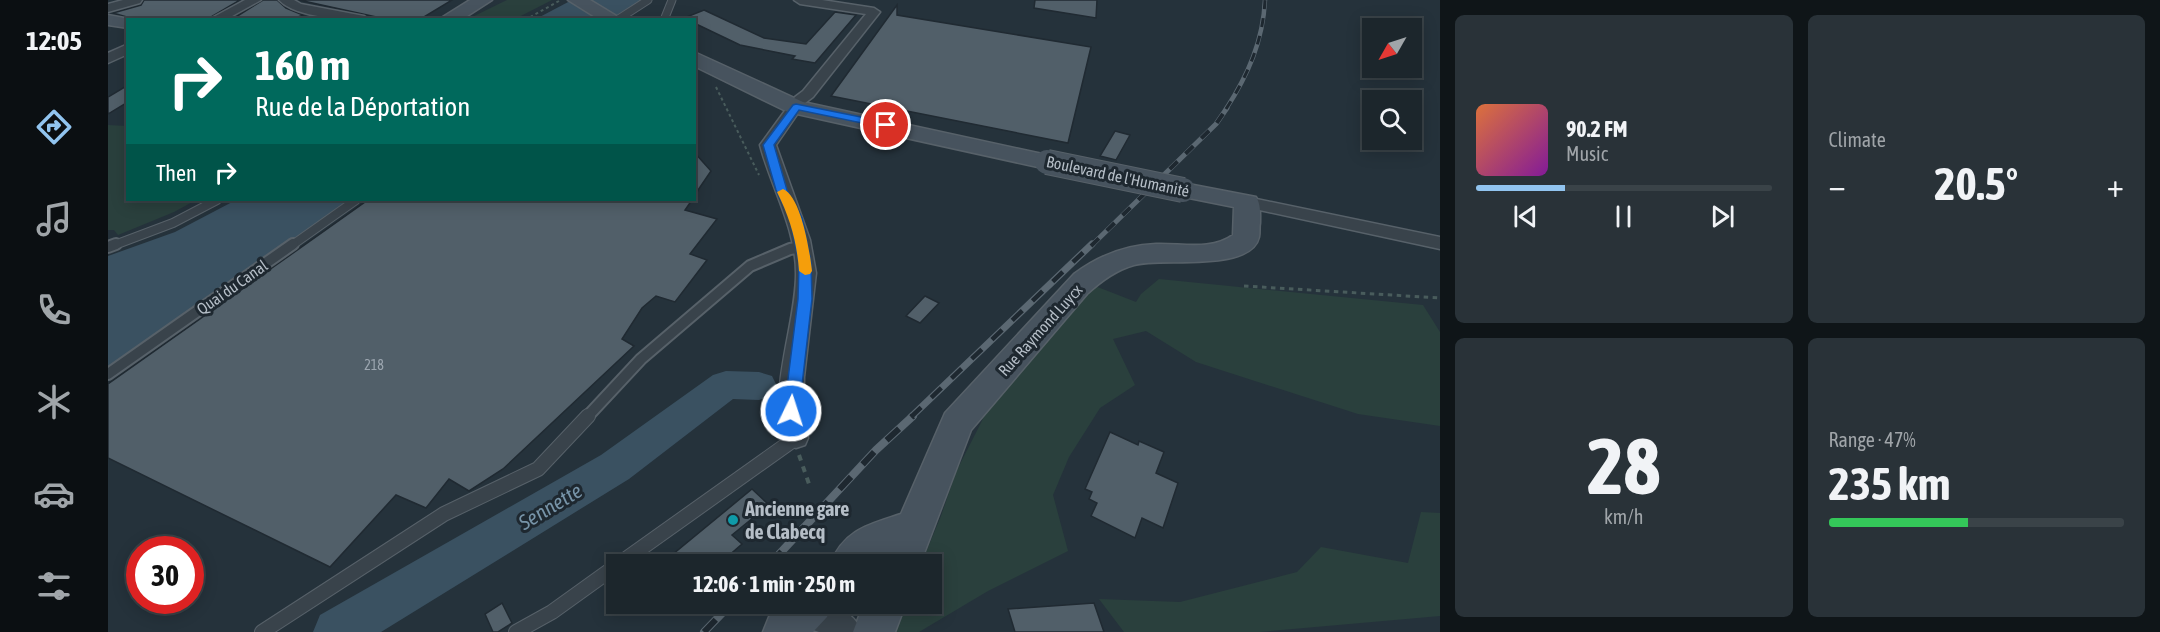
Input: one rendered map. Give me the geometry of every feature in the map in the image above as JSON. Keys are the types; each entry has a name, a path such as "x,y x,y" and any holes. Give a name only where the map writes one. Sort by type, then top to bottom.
{"main road":[{"path":"467,15 483,0"},
{"path":"577,0 612,18"},
{"path":"108,21 126,23"},
{"name":"Boulevard de l'Humanité","path":"696,59 796,107 1047,162 1247,202"},
{"name":"Rue Raymond Luycx","path":"904,554 957,423 1077,287 1092,273 1112,261 1144,254 1190,254 1222,251 1236,247 1246,237 1247,202"},
{"path":"859,554 870,542 914,528"},
{"path":"874,632 881,614"}],"street":[{"path":"108,8 136,0"},
{"path":"218,18 255,0"},
{"path":"285,0 297,7 353,18"},
{"path":"796,438 791,411 805,299 803,247 796,218 782,190 768,145 874,12 800,0"},
{"path":"313,18 325,13"},
{"path":"108,59 126,49"},
{"name":"Boulevard de l'Humanité","path":"1247,202 1440,243"},
{"path":"800,616 836,622 847,632"}],"lane":[{"path":"619,18 648,0"},
{"path":"665,18 673,0"},
{"path":"108,247 172,223 215,201"},
{"name":"Quai du Canal","path":"108,374 355,201"},
{"path":"262,632 444,514 538,469 641,359 750,266 790,249 803,247"},
{"path":"633,554 796,438"},
{"path":"516,632 552,612 606,574"}],"path":[{"path":"529,18 561,0"},
{"path":"714,82 759,177"},
{"path":"1244,286 1440,298"},
{"path":"796,438 801,464 809,484"}],"green space":[{"path":"507,0 552,0 517,18 470,18"},
{"path":"108,125 126,126 126,201 194,201 174,212 118,235 114,230 108,230"},
{"path":"1159,279 1423,305 1440,332 1440,426 1358,414 1196,362 1146,331 1113,339 1135,385 1100,408 1069,457 1053,495 1068,551 988,591 919,632 893,632 900,614 942,614 942,554 925,554 956,472 990,405 1095,286 1136,302 1141,294"},
{"path":"1421,512 1440,513 1440,616 1260,632 1124,632 1099,599 1180,602 1297,572 1321,547 1408,563"}],"water":[{"path":"572,0 642,0 614,18 538,18"},
{"path":"234,201 349,201 108,368 108,256 175,232"}],"building":[{"path":"144,0 240,0 209,18 130,18 113,13 141,5"},
{"path":"263,0 277,0 286,8 303,15 296,18 234,18"},
{"path":"299,0 452,0 422,18 381,18"},
{"path":"1035,0 1097,0 1096,18 1034,8"},
{"path":"897,5 897,15 1091,47 1068,143 831,96"},
{"path":"704,10 764,38 806,44 835,12 856,15 815,63 792,59 795,56 740,45 696,24 696,18 684,18"},
{"path":"126,86 126,103 108,114 108,97"},
{"path":"1115,131 1130,135 1116,160 1100,156"},
{"path":"696,154 711,171 696,193"},
{"path":"367,201 691,201 685,210 717,219 690,254 707,260 675,302 656,296 642,308 622,339 634,346 503,469 469,491 449,479 426,508 396,495 330,567 108,458 108,384"},
{"path":"925,296 939,303 920,323 906,316"},
{"path":"1110,432 1138,445 1139,441 1164,452 1156,473 1178,483 1163,528 1142,518 1135,538 1091,516 1097,503 1089,499 1092,492 1085,489"},
{"name":"Ancienne gare de Clabecq","path":"752,489 769,505 732,535 742,544 730,554 673,554"},
{"path":"502,603 512,623 498,632 493,632 485,614"},
{"path":"1094,603 1104,632 1015,632 1008,609"}],"waterway":[{"name":"Sennette","path":"337,632 615,467 726,385 759,386"}],"railway":[{"path":"1226,109 1241,83 1258,44 1265,0"},
{"path":"1091,246 1216,124 1227,108"},
{"path":"911,417 1092,244"},
{"path":"779,554 876,450 913,416"},
{"path":"704,632 721,614"}],"slow traffic":[{"path":"783,192 796,218 803,247 805,271"}],"place":[{"name":"Ancienne gare de Clabecq","path":"733,520"}],"route":[{"path":"791,411 805,299 806,273 796,218 782,190 768,145 796,107 886,125"}]}
